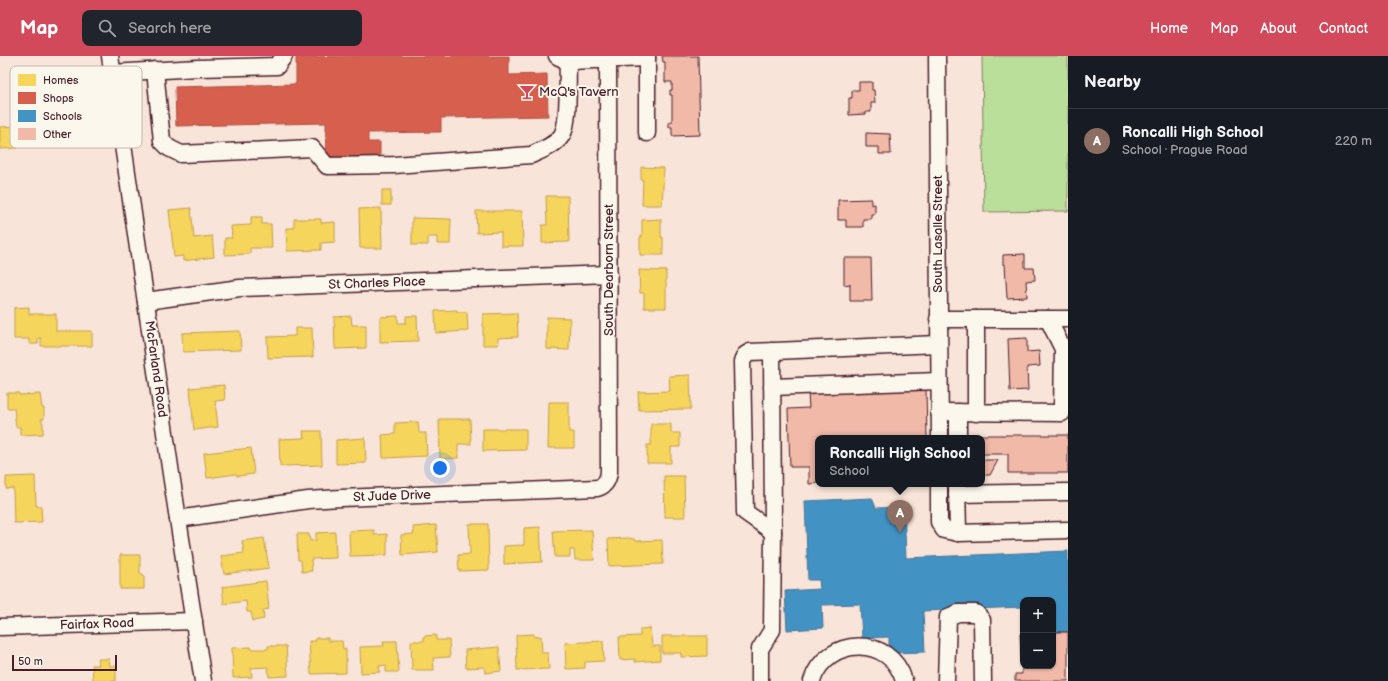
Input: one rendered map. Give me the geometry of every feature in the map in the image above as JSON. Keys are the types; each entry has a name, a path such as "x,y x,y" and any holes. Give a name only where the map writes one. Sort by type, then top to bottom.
{"street":[{"name":"McFarland Road","path":"110,56 111,66"},
{"path":"142,71 277,66 284,56"},
{"name":"South Lasalle Street","path":"937,56 938,381 940,435"},
{"path":"155,70 162,141 169,148 181,154 312,148 327,166 394,165 531,155 550,146 562,135 567,121 562,59 647,57 647,132"},
{"name":"South Dearborn Street","path":"606,483 609,472 608,58"},
{"name":"McFarland Road","path":"123,148 203,681"},
{"name":"St Charles Place","path":"146,301 240,288 609,274"},
{"path":"938,319 1068,319"},
{"path":"976,319 976,413"},
{"path":"939,412 1065,416 1065,349 1048,319"},
{"path":"773,532 745,512 742,362 745,355 750,352 938,344"},
{"path":"760,681 760,649 772,630 772,351"},
{"path":"772,386 938,381"},
{"path":"958,412 958,435"},
{"name":"St Jude Drive","path":"178,519 308,500 597,488 606,483"},
{"path":"940,487 939,522 944,530 958,533 1068,530"},
{"path":"958,533 957,489 1068,492"},
{"path":"946,681 948,617 958,613 976,613 982,620 983,681"},
{"name":"Fairfax Road","path":"0,627 194,621"},
{"path":"812,681 814,674 822,662 834,652 847,647 861,646 875,649 887,656 897,666 904,681"}],"green space":[{"path":"982,56 1068,56 1068,211 984,212"}],"building: Homes":[{"path":"10,126 10,148 18,148 0,149 0,127"},
{"path":"641,167 664,168 662,205 642,205 643,180 641,180"},
{"path":"382,190 391,190 391,205 382,205"},
{"path":"546,196 568,196 569,242 542,243 542,225 547,225"},
{"path":"191,208 194,238 212,236 214,257 183,261 183,256 174,257 169,210"},
{"path":"381,208 382,248 360,248 359,209"},
{"path":"476,211 522,211 523,246 501,246 501,232 477,233"},
{"path":"251,217 262,217 262,224 271,224 272,248 250,248 250,254 225,255 225,238 232,238 231,226 251,225"},
{"path":"412,218 451,219 450,244 437,244 437,237 428,237 428,245 412,245"},
{"path":"294,219 321,219 321,223 335,222 335,242 321,243 321,250 287,251 286,228 294,228"},
{"path":"661,219 663,255 640,255 642,220"},
{"path":"639,270 666,271 666,308 644,308 644,293 640,293"},
{"path":"29,307 29,314 56,314 56,331 92,331 92,346 41,346 41,338 38,338 38,344 29,344 29,339 14,339 14,308"},
{"path":"457,310 457,312 467,312 468,331 436,333 435,311"},
{"path":"517,313 518,337 498,338 498,345 483,345 483,314"},
{"path":"351,316 352,325 366,325 366,348 335,349 334,317"},
{"path":"398,316 398,323 406,323 406,316 417,316 418,341 380,342 380,317"},
{"path":"547,317 570,318 569,350 547,349"},
{"path":"295,328 312,328 313,357 268,358 267,337 295,336"},
{"path":"240,331 241,350 183,352 182,333"},
{"path":"690,375 691,409 639,410 638,392 670,391 669,376"},
{"path":"224,385 225,400 215,401 218,427 194,430 190,388"},
{"path":"7,393 19,393 19,395 40,394 42,408 44,408 44,419 41,419 43,424 43,434 20,435 20,427 16,427 14,408 7,408"},
{"path":"549,402 569,402 569,432 574,432 574,448 548,448"},
{"path":"439,419 470,419 471,444 458,444 458,458 440,459"},
{"path":"418,422 419,433 426,433 427,456 383,458 382,435 395,434 395,423"},
{"path":"651,424 671,424 671,433 680,433 680,447 671,447 671,463 647,463 647,445 651,445"},
{"path":"483,429 526,429 526,450 483,451"},
{"path":"303,431 321,431 322,465 280,466 279,439 304,438"},
{"path":"365,438 366,463 336,464 336,440"},
{"path":"251,448 254,474 237,476 236,474 207,478 204,453"},
{"path":"35,476 36,506 41,506 42,522 14,523 13,488 6,489 6,477"},
{"path":"664,476 684,476 685,517 665,517"},
{"path":"469,524 488,524 489,570 459,571 458,555 470,554"},
{"path":"436,525 438,552 402,555 401,535 414,534 413,527"},
{"path":"540,527 542,562 504,564 504,546 524,545 524,528"},
{"path":"374,530 374,535 387,534 387,555 350,556 349,531"},
{"path":"592,530 594,560 575,560 574,550 570,550 570,557 555,557 553,531"},
{"path":"335,532 336,558 311,559 312,571 302,572 301,560 298,560 297,534 309,534 310,541 316,540 316,533"},
{"path":"264,538 269,568 224,574 221,556 244,553 242,541"},
{"path":"608,539 634,539 635,541 662,540 663,564 609,566"},
{"path":"120,555 140,555 140,573 144,575 144,589 120,589"},
{"path":"266,581 269,609 263,610 264,619 253,621 251,612 247,612 246,601 224,604 222,587"},
{"path":"650,628 652,646 660,646 660,660 635,662 635,659 620,660 619,637 640,636 640,629"},
{"path":"534,634 534,637 541,636 542,653 548,653 549,669 517,670 516,635"},
{"path":"436,635 436,640 449,640 450,657 433,658 434,670 412,670 411,641 424,641 424,636"},
{"path":"662,636 707,636 707,656 681,657 681,653 662,653"},
{"path":"316,638 328,638 328,641 342,641 343,649 346,648 346,673 311,674 309,641 316,641"},
{"path":"383,641 397,641 399,672 386,672 386,665 379,666 380,672 361,673 360,647 384,646"},
{"path":"603,641 604,661 585,662 585,668 566,669 565,643"},
{"path":"268,646 286,646 288,676 269,677 268,667 251,668 252,677 233,678 232,648 251,647 251,649 268,649"},
{"path":"499,647 501,671 485,673 484,667 466,668 465,650"},
{"path":"98,659 109,659 110,666 116,666 116,681 93,681 92,665 99,665"}],"building: Shops":[{"path":"509,56 509,75 547,74 548,116 441,118 441,132 368,133 368,142 380,142 380,159 326,161 326,123 176,126 175,87 296,84 296,57"}],"building: Schools":[{"path":"872,498 876,508 904,507 906,558 1068,551 1068,632 1056,632 1056,597 1020,597 1020,607 923,611 925,652 889,653 889,637 862,638 860,604 822,605 823,628 787,630 785,591 820,589 819,580 808,580 805,501"}],"building: Other":[{"path":"662,56 698,56 700,135 672,136 672,127 669,127 669,122 672,122 672,95 670,95 670,90 672,90 672,82 665,82 665,62 663,62"},
{"path":"859,82 872,82 875,103 871,103 871,112 866,112 866,114 849,115 849,98 852,98 852,90 859,90"},
{"path":"866,133 890,134 891,154 879,154 879,147 866,147"},
{"path":"871,199 871,205 875,204 875,214 871,214 871,219 863,219 863,227 846,227 846,220 838,220 838,200"},
{"path":"1025,254 1025,268 1034,268 1035,280 1026,281 1027,297 1007,298 1003,255"},
{"path":"844,258 871,258 872,301 850,301 850,284 844,285"},
{"path":"1027,338 1027,352 1039,351 1040,366 1027,367 1028,390 1010,391 1008,339"},
{"path":"926,389 927,435 815,435 815,483 809,484 809,467 790,467 788,409 809,408 808,393"},
{"path":"985,435 1068,435 1068,473 1008,473 1008,454 985,454"},
{"path":"985,460 998,460 990,475 985,475"},
{"path":"1056,632 1068,632 1068,681 1015,681 1015,674 1022,674 1022,669 1056,669"}],"place":[{"name":"McQ's Tavern","path":"527,92"},
{"name":"Roncalli High School","path":"900,533"}]}
